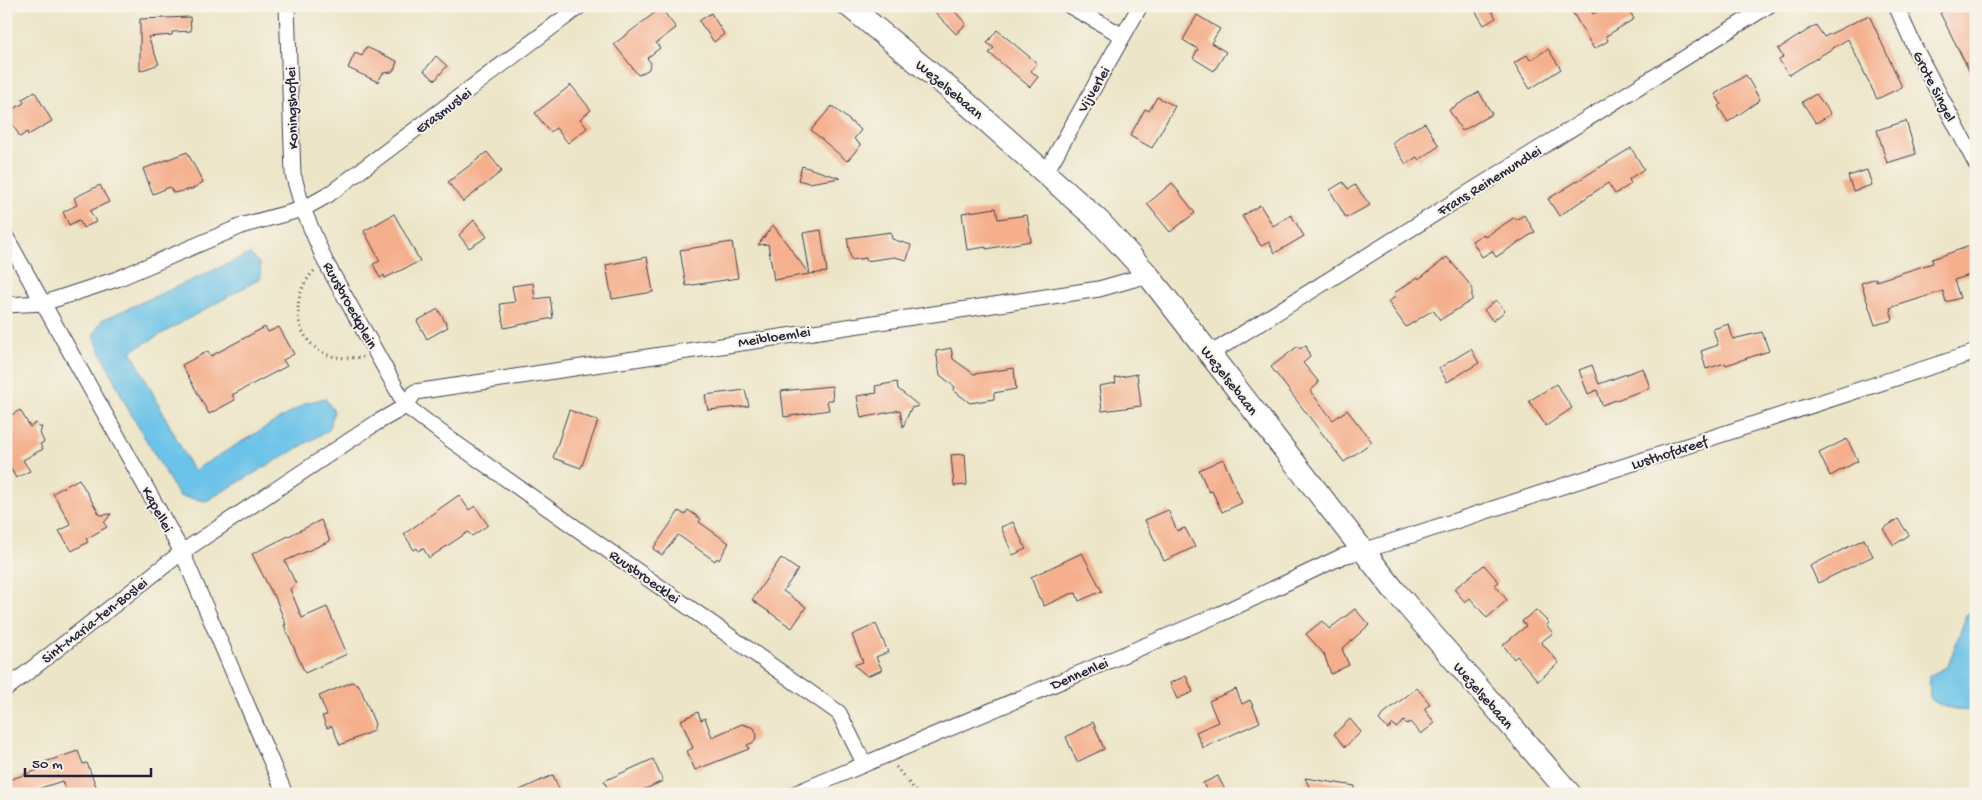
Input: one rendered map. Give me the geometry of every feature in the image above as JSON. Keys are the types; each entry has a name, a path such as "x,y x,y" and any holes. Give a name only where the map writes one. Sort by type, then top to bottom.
{"street":[{"name":"Koningshoflei","path":"287,6 293,174 302,209"},
{"name":"Erasmuslei","path":"302,209 328,195 580,6"},
{"name":"Wezelsebaan","path":"849,6 962,99 1099,220 1148,275 1363,551 1570,794"},
{"path":"1070,6 1123,36"},
{"name":"Vijverlei","path":"1046,172 1140,6"},
{"name":"Frans Reinemundlei","path":"1210,354 1768,6"},
{"name":"Grote Singel","path":"1896,6 1916,50 1976,164"},
{"name":"Ruusbroeckplein","path":"302,209 326,261 406,406"},
{"path":"6,305 44,302 117,279 244,225 302,209"},
{"name":"Kapellei","path":"6,237 182,552 285,794"},
{"name":"Meibloemlei","path":"406,406 415,392 1099,289 1148,275"},
{"name":"Lusthofdreef","path":"1363,551 1976,352"},
{"path":"182,552 376,423 406,406"},
{"name":"Ruusbroecklei","path":"406,406 451,440 839,713 864,764"},
{"name":"Dennenlei","path":"794,794 1220,614 1343,556 1363,551"},
{"name":"Sint-Maria-ten-Boslei","path":"6,689 182,552"}],"path":[{"path":"326,261 303,285 297,300 304,333 314,346 329,355 353,358 378,353"},
{"path":"886,755 918,794"}],"water":[{"path":"250,254 260,264 261,278 131,351 193,471 306,403 325,398 334,411 329,430 206,501 179,496 128,409 93,336 102,320"},
{"path":"1976,610 1976,709 1963,711 1951,709 1930,699 1929,676 1948,666 1966,616"}],"building":[{"path":"929,6 950,6 966,24 956,34"},
{"path":"1472,6 1489,6 1496,18 1484,25"},
{"path":"1569,6 1588,6 1593,14 1606,6 1627,6 1634,19 1606,36 1608,41 1594,49"},
{"path":"1953,6 1976,6 1976,84 1940,13"},
{"path":"661,8 676,28 656,43 660,48 647,58 651,63 648,70 638,75 614,44"},
{"path":"711,13 724,34 714,42 699,21"},
{"path":"1197,15 1220,29 1211,43 1226,52 1214,71 1193,58 1198,49 1183,40"},
{"path":"1869,15 1902,87 1877,99 1848,39 1789,75 1779,60 1783,57 1778,49 1816,25 1824,37"},
{"path":"190,17 191,31 172,32 172,35 148,37 159,64 140,71 140,19"},
{"path":"997,30 1037,63 1031,71 1038,77 1030,87 989,53 994,48 987,43"},
{"path":"366,47 397,61 392,72 383,73 378,82 348,68 355,53 362,56"},
{"path":"1548,49 1561,69 1530,89 1514,63 1527,55 1530,60"},
{"path":"436,56 447,66 435,80 424,71"},
{"path":"1746,75 1760,100 1728,122 1718,106 1721,104 1715,94"},
{"path":"571,85 591,110 580,119 587,128 568,143 556,128 550,132 535,113"},
{"path":"35,92 52,121 28,135 27,132 20,137 6,113 24,103 22,99"},
{"path":"1479,92 1492,114 1462,131 1449,110"},
{"path":"1816,94 1831,114 1816,123 1802,102"},
{"path":"1157,97 1175,106 1152,148 1130,136 1145,109 1149,111"},
{"path":"832,106 861,130 854,139 861,145 847,161 811,130"},
{"path":"1906,121 1916,154 1887,163 1877,130"},
{"path":"1425,123 1439,146 1419,160 1417,157 1406,164 1392,143 1403,134"},
{"path":"1631,148 1644,169 1629,179 1631,184 1615,194 1608,183 1559,216 1548,199"},
{"path":"187,152 203,182 192,189 173,193 170,187 153,194 143,169"},
{"path":"487,152 502,171 463,202 448,182"},
{"path":"802,166 840,178 809,183 798,180"},
{"path":"1867,170 1872,185 1853,191 1848,176"},
{"path":"1343,182 1348,189 1355,185 1370,205 1346,218 1330,190"},
{"path":"1172,183 1195,213 1170,232 1147,204"},
{"path":"100,185 109,202 90,211 96,222 83,228 79,220 69,225 63,212 77,205 74,198"},
{"path":"1260,205 1273,226 1291,215 1304,236 1275,253 1269,242 1261,246 1242,216"},
{"path":"996,208 998,219 1027,215 1031,241 986,249 986,247 967,250 962,213"},
{"path":"394,214 420,261 385,278 384,275 380,278 373,264 380,261 364,231"},
{"path":"1524,215 1535,232 1496,257 1492,251 1482,257 1472,241 1483,234 1485,237 1515,217 1516,220"},
{"path":"474,220 487,237 469,248 459,235"},
{"path":"773,225 809,274 774,280 768,244 758,245"},
{"path":"821,230 827,272 810,274 803,233"},
{"path":"891,232 892,239 911,245 907,260 894,257 866,261 866,258 851,260 847,238"},
{"path":"732,242 738,278 686,286 680,250"},
{"path":"1976,244 1976,273 1954,280 1960,298 1946,302 1943,291 1890,308 1893,320 1875,325 1861,283 1876,278 1876,281 1933,263 1932,259"},
{"path":"647,257 653,292 612,299 606,265"},
{"path":"1447,257 1472,287 1472,300 1440,320 1433,310 1406,327 1388,302 1396,296 1394,293 1418,277 1419,279"},
{"path":"533,283 535,299 550,297 553,318 504,328 500,304 515,302 512,286"},
{"path":"1496,300 1505,311 1493,321 1484,310"},
{"path":"438,309 448,327 427,339 417,321"},
{"path":"1729,324 1733,339 1762,332 1769,351 1726,365 1725,363 1706,369 1701,351 1718,345 1713,329"},
{"path":"265,327 268,332 279,327 294,354 283,360 287,366 232,395 235,400 209,414 182,365 208,351 211,356"},
{"path":"1306,345 1310,357 1303,363 1318,381 1318,384 1310,391 1333,420 1347,410 1372,442 1344,462 1271,367 1298,346 1300,349"},
{"path":"951,348 953,359 974,374 1014,368 1016,389 994,393 994,399 970,403 953,390 955,387 940,375 936,351"},
{"path":"1471,349 1479,363 1447,382 1439,368"},
{"path":"1592,365 1599,384 1643,368 1650,388 1602,405 1597,390 1588,394 1579,370"},
{"path":"1137,374 1141,406 1102,411 1099,386 1116,383 1115,378"},
{"path":"897,382 898,389 919,406 911,408 903,427 900,410 861,418 857,396 877,393 875,386"},
{"path":"1556,384 1572,408 1546,426 1529,401"},
{"path":"832,386 833,400 827,400 829,410 784,417 781,391"},
{"path":"745,390 749,406 708,410 705,395"},
{"path":"20,410 30,427 36,423 38,427 42,427 40,433 44,442 40,444 43,449 23,460 30,471 16,478 6,460 6,418"},
{"path":"569,410 598,421 581,468 553,458"},
{"path":"1847,439 1858,461 1830,476 1819,453"},
{"path":"965,454 967,485 954,486 951,455"},
{"path":"1223,459 1242,503 1222,512 1212,491 1209,492 1199,470"},
{"path":"79,479 100,515 111,514 104,523 107,527 86,539 88,542 72,551 59,531 71,525 53,493"},
{"path":"459,495 469,510 475,506 488,525 472,536 468,532 429,558 423,548 418,551 417,548 414,550 404,534"},
{"path":"688,510 701,519 699,522 729,543 719,560 717,558 715,561 678,535 662,555 653,549 679,511 685,515"},
{"path":"1168,510 1177,531 1185,528 1195,547 1164,561 1145,520"},
{"path":"1898,519 1909,535 1894,545 1883,529"},
{"path":"321,520 330,541 285,561 296,584 290,589 302,618 327,607 347,654 305,673 284,625 286,625 274,594 252,554"},
{"path":"1013,522 1026,549 1013,555 1001,527"},
{"path":"1864,539 1873,556 1818,583 1810,566"},
{"path":"1082,553 1102,591 1079,601 1076,593 1070,594 1044,606 1031,577"},
{"path":"781,558 798,570 783,591 806,607 792,628 752,600"},
{"path":"1484,565 1499,582 1495,585 1507,600 1487,618 1470,598 1465,602 1454,589"},
{"path":"1355,609 1369,625 1342,649 1349,665 1331,674 1324,654 1306,634 1322,621 1329,629"},
{"path":"1536,610 1549,623 1546,625 1553,633 1541,642 1559,663 1538,681 1517,656 1514,659 1503,645 1526,626 1522,621"},
{"path":"876,624 888,652 876,657 882,670 867,676 854,665 863,662 852,635"},
{"path":"1186,676 1193,692 1177,699 1170,683"},
{"path":"352,682 359,685 375,724 373,731 340,745 332,726 327,728 322,716 327,715 319,696"},
{"path":"1417,688 1430,704 1424,709 1435,723 1421,734 1410,722 1407,724 1404,721 1396,728 1393,724 1388,729 1379,720 1383,714"},
{"path":"1236,689 1242,704 1250,700 1260,722 1203,748 1196,732 1218,722 1209,701"},
{"path":"698,712 701,720 705,718 712,737 742,724 754,728 757,735 754,742 747,745 749,749 695,770 687,751 693,748 681,720"},
{"path":"1350,719 1361,732 1345,747 1334,734"},
{"path":"1093,722 1104,749 1077,762 1066,737"},
{"path":"78,751 83,764 87,763 99,794 67,794 62,781 23,794 6,794 6,781 44,768 42,763"},
{"path":"653,759 663,781 634,794 610,794 604,781"},
{"path":"553,775 561,794 511,794"},
{"path":"1218,776 1227,794 1208,794 1203,783"},
{"path":"1305,778 1355,786 1354,794 1313,794"}]}
